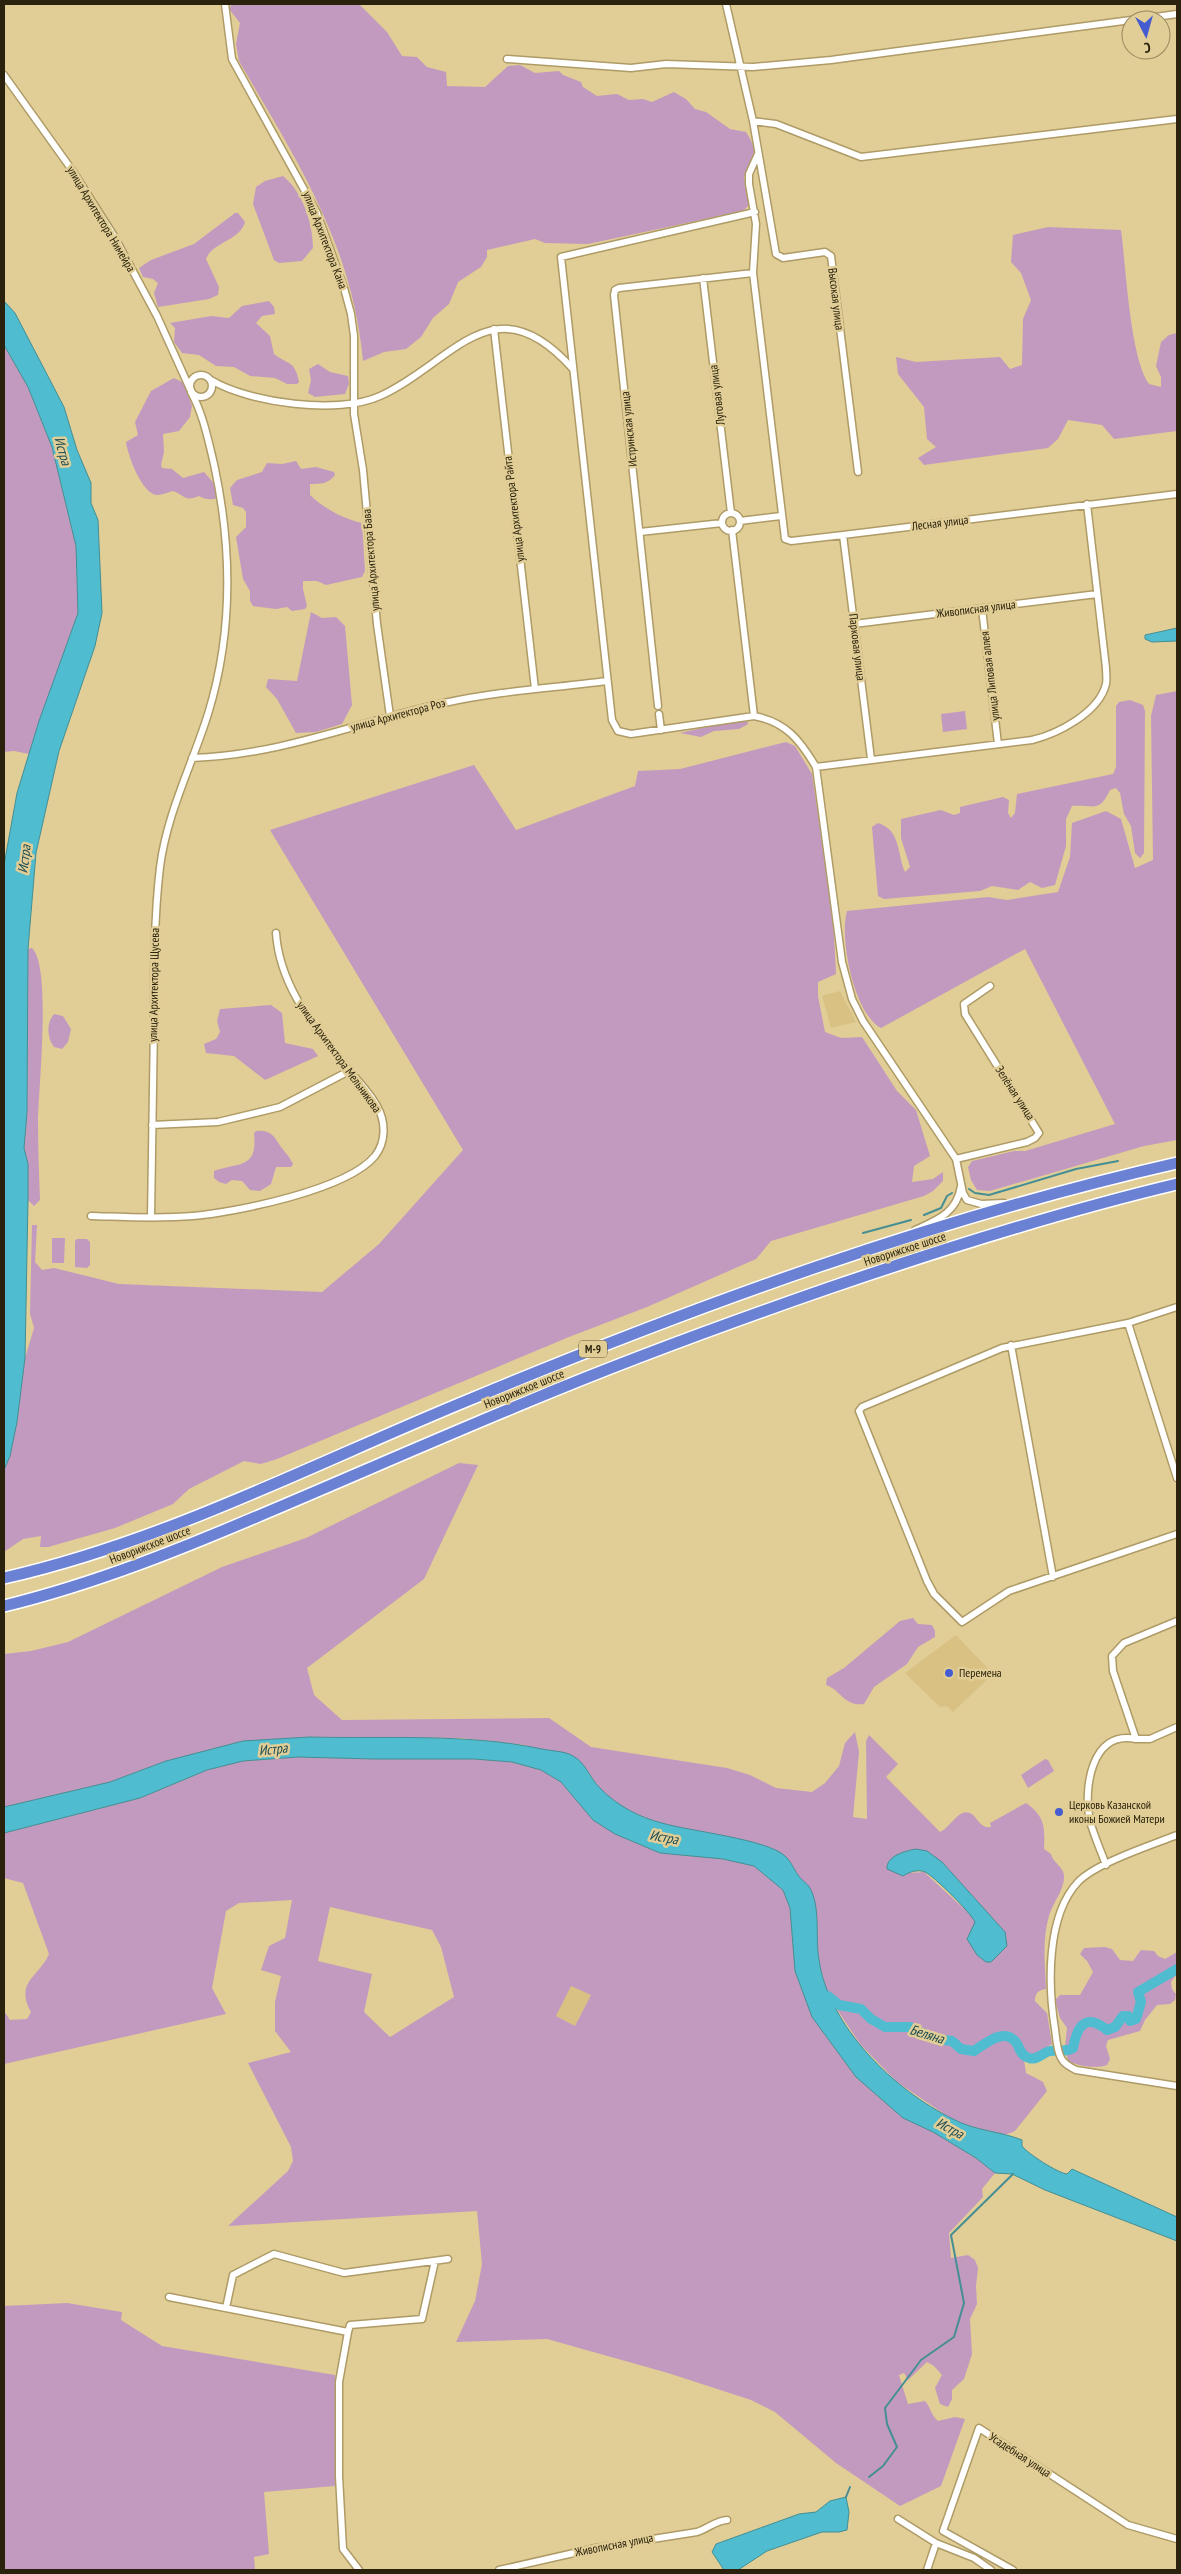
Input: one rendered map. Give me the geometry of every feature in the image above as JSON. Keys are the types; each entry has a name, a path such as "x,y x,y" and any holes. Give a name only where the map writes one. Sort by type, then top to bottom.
{"highway":[{"name":"Новорижское шоссе","path":"4,1578 111,1548 218,1508 538,1371 729,1299 879,1247 1055,1194 1177,1163"},
{"name":"Новорижское шоссе","path":"4,1606 69,1590 160,1558 531,1400 739,1319 894,1266 1008,1230 1078,1209 1177,1184"}],"street":[{"name":"улица Архитектора Кана","path":"225,4 232,60 237,73 303,185 317,213 344,288 354,336 353,404"},
{"path":"726,4 758,154 750,174 756,240 754,273 781,516 740,521"},
{"path":"508,59 631,68 666,64 740,67 831,60 1121,22"},
{"name":"улица Архитектора Нимейра","path":"4,75 72,170 104,220 157,316 184,372 201,414"},
{"path":"752,121 776,124 861,157 1177,119"},
{"name":"Высокая улица","path":"758,154 778,258 825,252 831,256 858,472"},
{"path":"754,212 561,257 612,720 618,731 631,734 754,716 783,726 794,734 816,767 845,981 863,1022 956,1159 961,1185 967,1200 981,1204 997,1204 1055,1194"},
{"name":"Истринская улица","path":"658,706 614,295 615,290 754,273"},
{"name":"Луговая улица","path":"703,278 731,513"},
{"path":"184,372 203,375 228,388 282,402 309,405 353,404 379,397 402,384 456,345 494,329 515,329 537,339 556,350 573,369"},
{"name":"улица Архитектора Райта","path":"494,329 535,689"},
{"path":"196,375 192,379 190,390 199,397 219,388 228,388"},
{"path":"201,414 201,404 212,386 211,380"},
{"name":"улица Архитектора Бава","path":"353,404 363,470 377,624 390,716"},
{"name":"улица Архитектора Щусева","path":"152,1217 156,903 164,844 173,810 208,713 222,659 227,619 227,570 222,511 208,437 201,414"},
{"name":"Лесная улица","path":"781,516 783,536 787,540 794,540 1177,494"},
{"path":"816,767 998,744 1052,735 1066,727 1099,697 1106,684 1106,668 1087,504"},
{"path":"722,523 726,514 731,513 735,514 740,521"},
{"path":"722,523 728,530 732,530 736,529 740,521"},
{"path":"640,532 722,523"},
{"path":"732,530 754,716"},
{"name":"Парковая улица","path":"843,535 871,759"},
{"name":"Живописная улица","path":"854,624 1097,594"},
{"name":"улица Липовая аллея","path":"982,609 998,744"},
{"name":"улица Архитектора Роэ","path":"192,758 231,756 275,749 390,716 474,697 607,681"},
{"path":"659,714 661,730"},
{"name":"улица Архитектора Мельникова","path":"91,1216 152,1217 198,1215 253,1207 323,1185 365,1166 380,1149 384,1128 377,1106 349,1071 291,990 282,970 276,933"},
{"name":"Зелёная улица","path":"956,1159 1027,1142 1035,1138 1038,1133 964,1014 964,1004 990,986"},
{"path":"152,1125 218,1122 271,1109 307,1094 349,1071"},
{"path":"879,1247 943,1217 955,1205 961,1185"},
{"path":"1177,1307 1128,1322 1011,1345 862,1407 859,1413 927,1581 934,1594 962,1622 1009,1591 1177,1534"},
{"path":"1128,1322 1177,1478"},
{"path":"1011,1345 1054,1577"},
{"path":"1136,1739 1113,1671 1112,1656 1124,1644 1177,1621"},
{"path":"1106,1865 1090,1820 1092,1765 1109,1743 1119,1738 1150,1739 1177,1727"},
{"path":"1177,1835 1106,1865 1078,1883 1067,1897 1060,1914 1054,1942 1050,1999 1060,2058 1076,2070 1177,2086"},
{"path":"226,2308 233,2275 274,2254 344,2273 448,2259"},
{"path":"359,2570 343,2548 339,2476 339,2382 348,2332 350,2325 422,2319 435,2261"},
{"path":"169,2298 348,2332"},
{"name":"Усадебная улица","path":"1013,2570 943,2531 978,2428 1128,2525 1177,2539"},
{"path":"898,2519 936,2543 974,2558 991,2570"},
{"name":"Живописная улица","path":"499,2570 596,2548 697,2532 727,2520"},
{"path":"927,2570 936,2543"}],"shaded area":[{"path":"232,4 359,4 387,32 402,56 417,57 427,67 446,72 447,86 485,87 508,66 520,65 535,73 559,71 563,75 581,82 583,87 597,96 617,94 629,100 643,99 652,102 674,92 686,99 695,109 706,112 730,129 746,132 751,140 754,152 744,178 750,204 743,211 588,244 545,243 535,239 487,250 487,257 481,267 458,282 449,304 433,318 421,337 406,349 384,352 363,361 357,318 347,278 334,241 319,204 301,169 239,61 236,44 240,23 229,9"},
{"path":"283,176 301,199 309,219 313,248 302,261 279,263 274,260 253,204 256,187 265,181"},
{"path":"235,213 238,213 245,222 242,228 232,238 209,253 206,259 219,287 218,295 209,299 158,307 154,293 158,283 153,279 143,277 139,268 151,260 194,244"},
{"path":"1048,227 1121,230 1133,334 1137,354 1149,384 1161,387 1161,377 1156,366 1161,342 1169,335 1177,333 1177,431 1114,439 1102,425 1068,420 1058,439 1048,448 924,465 918,458 936,447 927,439 924,407 898,374 896,357 916,362 1000,357 1010,369 1022,365 1023,319 1031,300 1021,273 1011,262 1013,235"},
{"path":"269,301 274,307 275,314 262,316 256,323 270,336 274,354 293,366 299,382 297,384 287,384 275,378 250,376 234,367 216,366 199,355 182,353 174,342 175,328 170,323 211,316 229,318 242,306"},
{"path":"4,345 28,387 52,447 76,546 78,613 29,754 14,751 4,752"},
{"path":"318,364 330,372 348,376 349,384 345,394 315,397 308,393 311,380 309,369"},
{"path":"174,378 184,383 192,406 190,417 179,431 163,434 164,452 162,468 172,469 183,478 204,472 218,488 218,498 208,499 199,496 187,498 173,491 159,495 151,493 141,481 133,465 126,442 138,435 135,422 151,391"},
{"path":"296,461 301,469 316,467 334,472 335,475 327,482 310,484 310,495 334,512 362,523 365,571 362,577 326,585 317,581 303,581 307,606 305,609 292,611 287,607 276,609 253,606 250,601 250,591 243,579 236,537 246,527 246,512 243,508 233,505 230,488 237,480 262,472 267,463 282,464"},
{"path":"311,612 322,618 336,617 345,626 352,705 342,724 316,732 296,733 277,699 266,687 268,679 297,681"},
{"path":"1177,691 1177,1140 1144,1146 990,1191 977,1190 971,1180 968,1167 972,1161 1014,1151 1025,1151 1115,1124 1025,949 881,1028 871,1020 856,992 845,939 847,911 988,897 1007,900 1058,892 1070,857 1072,823 1106,811 1121,819 1135,868 1153,860 1151,716 1156,695"},
{"path":"1130,700 1143,705 1145,711 1144,853 1140,858 1135,853 1131,826 1124,814 1120,793 1116,788 1110,790 1099,805 1072,806 1066,819 1066,846 1055,885 1042,888 1030,882 1018,890 992,886 980,891 884,899 878,896 872,827 878,823 891,831 895,837 905,872 910,867 901,838 901,819 941,810 954,815 960,813 960,807 1003,797 1009,800 1008,813 1011,818 1015,813 1017,794 1113,774 1116,767 1116,706 1119,702"},
{"path":"965,711 967,729 943,732 941,714"},
{"path":"729,722 748,722 748,724 739,729 714,731 701,737 680,733"},
{"path":"786,742 795,746 812,774 833,916 836,974 818,982 818,996 825,1032 841,1038 862,1037 897,1091 916,1110 930,1156 914,1166 912,1182 933,1179 943,1172 943,1181 933,1191 924,1196 771,1241 756,1259 647,1307 569,1337 277,1459 261,1464 244,1461 189,1489 173,1504 115,1528 48,1547 40,1547 41,1536 23,1539 4,1552 4,1470 10,1456 17,1422 25,1358 34,1328 30,1314 32,1225 37,1225 35,1262 42,1270 54,1268 119,1284 322,1292 379,1244 463,1150 270,830 474,765 516,830 635,786 638,771 680,769"},
{"path":"32,948 38,960 43,1004 38,1123 40,1200 34,1206 28,1200 28,1164 24,1148 27,1112 28,949"},
{"path":"840,991 856,1022 831,1028 822,996"},
{"path":"271,1005 282,1013 285,1043 313,1049 318,1056 265,1080 234,1056 206,1053 204,1044 216,1039 220,1032 217,1021 220,1009"},
{"path":"54,1014 63,1016 71,1029 68,1042 62,1049 54,1047 49,1035 49,1026"},
{"path":"256,1131 265,1131 273,1136 293,1164 291,1167 276,1167 271,1184 260,1191 250,1190 242,1181 232,1180 226,1184 214,1178 214,1171 239,1165 250,1158 253,1153 254,1133"},
{"path":"52,1238 65,1238 64,1263 52,1263"},
{"path":"77,1239 87,1239 90,1242 90,1265 87,1268 75,1267 75,1241"},
{"path":"459,1463 478,1465 424,1579 307,1668 314,1695 342,1720 549,1718 591,1747 727,1768 750,1775 776,1788 812,1792 825,1783 839,1766 845,1743 855,1732 859,1752 853,1817 867,1819 866,1741 869,1735 898,1764 886,1777 940,1832 965,1812 970,1813 983,1826 991,1827 990,1823 1026,1803 1037,1813 1042,1823 1044,1829 1044,1849 1051,1854 1064,1873 1064,1881 1051,1911 1045,1934 1046,1989 1038,1992 1035,1998 1035,2001 1047,2013 1052,2044 1034,2054 1028,2054 1024,2060 1026,2073 1043,2082 1047,2091 1015,2131 1008,2134 992,2134 953,2120 897,2082 860,2044 828,1996 818,1957 816,1913 809,1887 785,1856 773,1849 727,1837 662,1824 641,1816 618,1805 598,1786 589,1773 525,1745 461,1738 309,1737 244,1741 166,1761 110,1782 4,1807 4,1654 31,1651 68,1642 222,1567 306,1538","holes":["942,1862 1005,1932 967,1938 976,1922 972,1916 924,1872 908,1873"]},
{"path":"913,1618 918,1624 932,1625 935,1637 918,1647 907,1664 874,1687 864,1704 852,1703 826,1685 827,1678 844,1668 900,1621"},
{"name":"Перемена","path":"956,1635 993,1674 953,1712 947,1706 940,1707 905,1673"},
{"path":"298,1757 474,1759 512,1762 541,1770 561,1782 593,1820 631,1841 660,1853 723,1859 754,1866 783,1890 790,1908 795,1971 812,2017 856,2077 903,2118 933,2132 976,2158 995,2173 982,2189 983,2197 949,2233 951,2258 968,2255 975,2260 978,2268 977,2304 970,2319 972,2354 964,2379 952,2390 952,2399 948,2407 940,2404 935,2388 942,2375 934,2366 927,2362 908,2380 904,2373 899,2375 908,2404 925,2401 938,2421 955,2417 965,2419 941,2486 900,2506 836,2463 775,2412 751,2400 668,2373 547,2339 456,2342 475,2301 482,2264 477,2211 228,2226 288,2171 293,2161 291,2147 248,2063 291,2052 275,2031 275,2002 281,1976 261,1970 269,1946 285,1938 292,1900 239,1903 226,1911 212,1988 226,2014 4,2064 4,2011 10,2020 27,2019 31,2012 25,1993 27,1986 49,1954 23,1883 4,1878 4,1833 140,1798 207,1770 243,1761","holes":["330,1907 432,1930 441,1947 454,1997 390,2037 364,2012 372,1974 318,1961","571,1986 591,1995 575,2026 556,2016"]},
{"path":"1045,1759 1048,1760 1054,1771 1028,1788 1021,1775"},
{"path":"1105,1947 1112,1949 1120,1960 1133,1961 1141,1950 1154,1951 1158,1956 1165,1959 1177,1952 1177,1974 1171,1982 1172,1989 1176,1994 1175,2000 1170,2004 1157,2005 1145,2020 1140,2031 1108,2040 1106,2046 1110,2059 1107,2065 1098,2067 1082,2066 1068,2061 1065,2047 1067,2028 1060,2018 1055,2000 1060,1995 1080,1995 1093,1972 1087,1961 1080,1954 1084,1948"},
{"path":"571,1985 591,1995 575,2026 556,2016"},
{"path":"67,2303 122,2312 121,2320 162,2346 335,2375 335,2486 264,2492 269,2554 254,2557 255,2570 4,2570 4,2306"}],"water":[{"name":"Истра","path":"4,301 15,313 64,407 77,450 91,483 91,503 98,520 102,613 95,646 59,751 36,853 28,949 27,1112 24,1148 28,1164 25,1358 17,1422 10,1456 4,1470 4,865 17,793 39,721 78,613 76,546 52,447 28,387 4,345"},
{"path":"1177,628 1177,641 1152,642 1145,639 1145,635"},
{"name":"Истра","path":"309,1737 455,1739 513,1744 566,1753 581,1762 596,1783 606,1793 620,1805 636,1814 662,1823 745,1840 776,1850 789,1860 799,1877 810,1888 817,1914 819,1960 825,1985 836,2009 850,2032 887,2074 931,2107 961,2123 1022,2140 1022,2146 1025,2149 1063,2173 1067,2174 1072,2169 1177,2217 1177,2241 1045,2190 1012,2174 995,2173 976,2158 933,2132 903,2118 856,2077 812,2017 795,1971 790,1908 783,1890 754,1866 723,1859 660,1853 615,1834 593,1820 561,1782 541,1770 512,1762 474,1759 298,1757 243,1761 207,1770 140,1798 4,1833 4,1807 110,1782 166,1761 243,1741"},
{"path":"916,1849 927,1851 942,1862 1005,1932 1007,1946 991,1962 986,1962 977,1955 967,1939 975,1922 972,1917 930,1875 922,1871 914,1871 903,1876 887,1869 893,1857"},
{"path":"846,2497 849,2512 847,2530 822,2532 767,2551 738,2570 724,2570 712,2552 716,2544 799,2514 816,2512 830,2501"}],"waterway":[{"path":"969,1189 975,1193 989,1195 1076,1169 1118,1161"},
{"path":"924,1215 941,1208 947,1196 952,1193"},
{"path":"863,1233 911,1220"},
{"name":"Беляна","path":"817,1999 828,1996 839,2005 861,2009 871,2019 885,2027 910,2027 935,2039 952,2041 961,2049 974,2051 996,2038 1007,2036 1017,2044 1024,2056 1032,2059 1050,2051 1073,2048 1080,2028 1088,2022 1093,2022 1107,2030 1115,2027 1123,2016 1128,2016 1130,2021 1136,2019 1141,2002 1138,1992 1177,1969"},
{"path":"869,2477 883,2466 897,2447 887,2424 885,2408 921,2360 954,2337 964,2303 951,2235 1013,2174"},
{"path":"846,2497 850,2487"}],"place":[{"name":"Перемена","path":"949,1673"},
{"name":"Церковь Казанской иконы Божией Матери","path":"1059,1812"}]}
